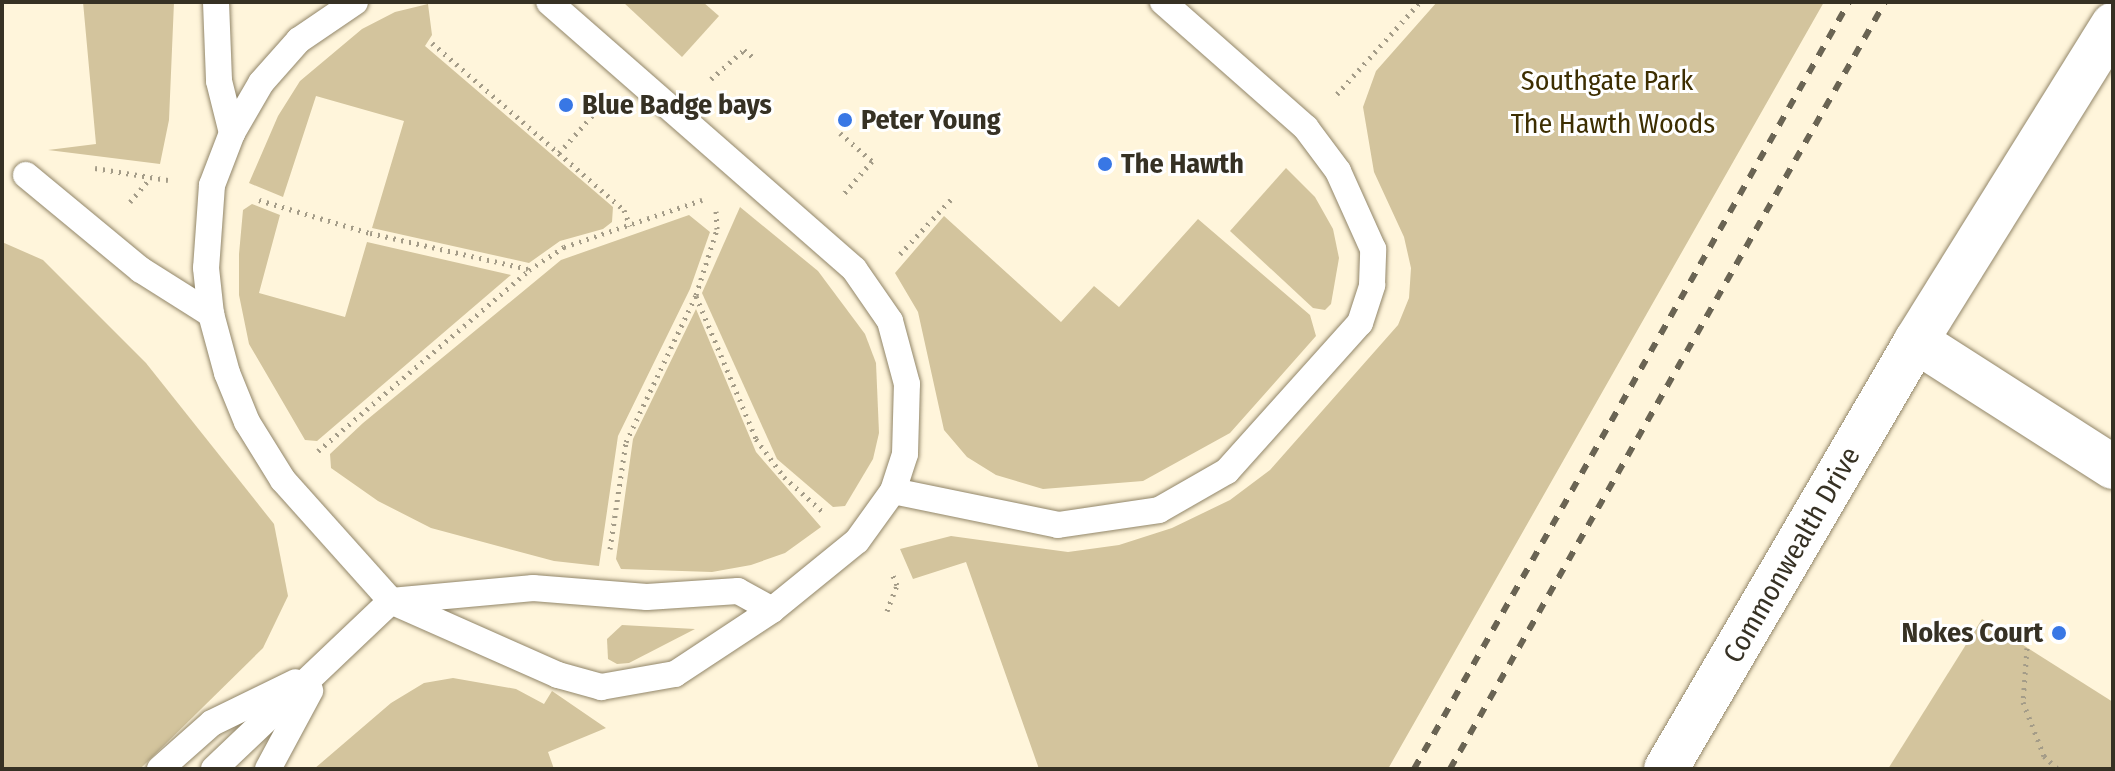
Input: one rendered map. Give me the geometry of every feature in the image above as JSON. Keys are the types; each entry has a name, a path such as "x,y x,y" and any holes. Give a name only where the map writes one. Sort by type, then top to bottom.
{"street":[{"name":"Commonwealth Drive","path":"1666,769 1916,341 2113,24"},
{"path":"1916,341 2113,467"}],"lane":[{"path":"216,2 219,81 232,133"},
{"path":"355,2 299,40 261,83 232,133 212,185 206,268 211,314 247,422 283,480 391,601 558,675 601,687 675,674 772,610 857,541 893,491 909,423 901,351 890,321 854,269 738,164 549,2"},
{"path":"893,491 1058,525 1159,510 1227,471 1334,357 1360,323 1372,285 1373,249 1338,171 1306,128 1163,2"},
{"path":"26,175 141,270 211,314"},
{"path":"214,769 391,601 533,588 647,597 738,591 772,610"},
{"path":"160,769 212,723 321,670"},
{"path":"268,769 321,670"}],"path":[{"path":"1306,128 1420,2"},
{"path":"432,43 624,210 630,226"},
{"path":"744,50 754,58"},
{"path":"837,201 872,161 840,133"},
{"path":"283,480 529,270 564,247 715,194 738,164"},
{"path":"89,167 212,185 370,233 529,270"},
{"path":"604,594 626,442 696,295 717,229 715,194"},
{"path":"887,248 897,258 954,196"},
{"path":"696,295 768,459 894,577 897,585 887,611"},
{"path":"2027,648 2023,702 2044,756 2058,769"}],"green space":[{"path":"83,2 174,2 169,120 160,164 48,150 96,144"},
{"path":"623,2 703,2 719,16 682,57"},
{"name":"The Hawth Woods","path":"1437,2 1824,2 1388,769 1039,769 966,562 913,579 900,549 951,536 1068,552 1119,545 1172,528 1230,500 1270,470 1398,325 1409,298 1411,268 1404,237 1374,172 1363,107 1376,71"},
{"path":"428,4 432,35 425,46 613,207 612,222 603,229 560,241 529,263 372,228 404,121 316,96 283,197 249,183 278,116 300,81 362,29 395,12"},
{"path":"1286,168 1315,197 1333,229 1339,258 1331,304 1325,310 1313,308 1230,231"},
{"path":"252,204 280,215 259,293 345,317 367,242 511,275 317,441 305,440 249,344 239,295 239,254 243,210"},
{"path":"740,207 818,271 865,334 876,363 879,433 873,459 845,506 833,507 777,459 702,293"},
{"path":"689,215 710,232 690,289 618,436 599,566 554,561 431,528 378,501 331,468 330,454 363,423 561,260"},
{"path":"944,216 1061,322 1094,286 1119,307 1198,219 1310,315 1316,336 1230,433 1143,481 1043,489 996,475 967,457 944,430 918,312 895,273"},
{"path":"2,242 43,260 146,363 274,524 288,596 263,648 140,769 2,769"},
{"path":"696,309 756,452 821,527 785,553 751,565 712,572 621,569 616,559 633,439"},
{"path":"1982,619 2113,702 2113,769 1888,769"},
{"path":"622,625 695,629 629,663 617,664 608,659 607,639"},
{"path":"453,678 516,689 544,704 552,691 606,728 548,752 554,769 314,769 391,703 424,683"}],"railway":[{"path":"1414,769 1849,2"},
{"path":"1450,769 1885,2"}],"place":[{"name":"Blue Badge bays","path":"566,105"},
{"name":"Peter Young","path":"845,120"},
{"name":"The Hawth","path":"1105,164"},
{"name":"Nokes Court","path":"2059,633"}],"park label":[{"name":"Southgate Park","path":"1607,81"}]}
